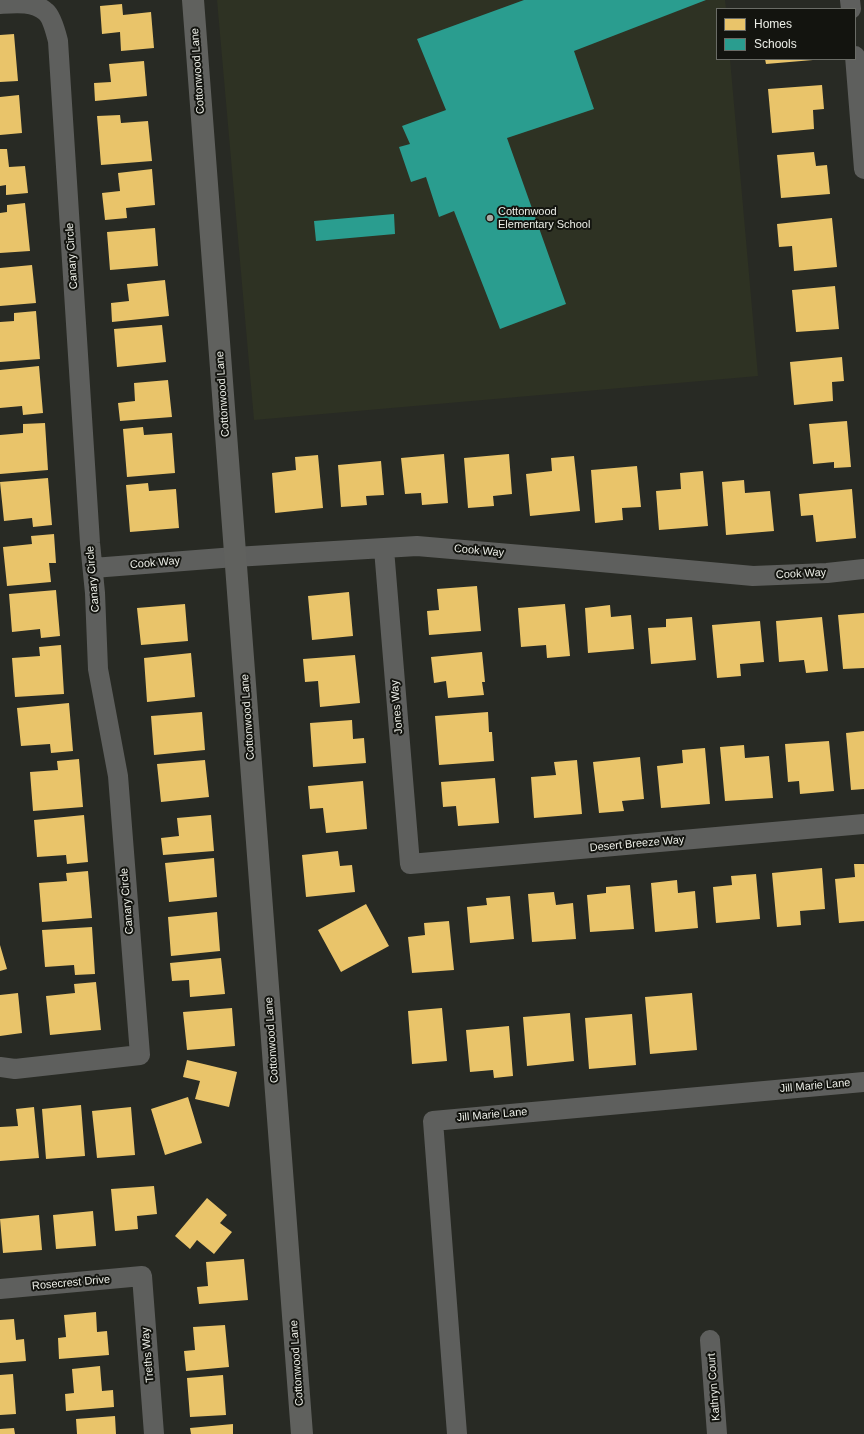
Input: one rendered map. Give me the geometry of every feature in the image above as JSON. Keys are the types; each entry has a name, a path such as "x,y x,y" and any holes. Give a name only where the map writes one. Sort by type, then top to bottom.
{"main road":[{"name":"Cottonwood Lane","path":"193,0 302,1434"}],"street":[{"name":"Canary Circle","path":"0,4 20,2 37,7 47,12 54,27 58,41 95,593 98,669 118,776 140,1055 15,1069 0,1067"},
{"path":"855,60 864,169"},
{"name":"Cook Way","path":"93,568 235,557 417,546 753,576 827,573 864,569"},
{"name":"Jones Way","path":"384,549 410,864"},
{"name":"Desert Breeze Way","path":"410,864 864,824"},
{"name":"Jill Marie Lane","path":"457,1434 433,1121 864,1082"},
{"name":"Rosecrest Drive","path":"0,1289 142,1276"},
{"name":"Treths Way","path":"142,1276 154,1434"},
{"name":"Kathryn Court","path":"710,1340 717,1434"}],"shaded area":[{"name":"Cottonwood Elementary School","path":"217,0 725,0 726,8 716,8 716,60 730,60 758,376 254,420"}],"building: Homes":[{"path":"122,4 123,15 151,12 154,48 121,51 120,32 102,34 100,6"},
{"path":"14,34 18,81 0,82 0,35"},
{"path":"765,60 813,60 766,64"},
{"path":"144,61 147,96 95,101 94,83 111,82 109,64"},
{"path":"822,85 824,109 813,110 814,129 772,133 768,89"},
{"path":"19,95 22,133 0,135 0,97"},
{"path":"120,115 121,123 148,121 152,161 101,165 97,116"},
{"path":"0,149 7,149 9,167 25,166 28,193 6,195 6,185 0,186"},
{"path":"814,152 816,166 827,165 830,194 781,198 777,155"},
{"path":"152,169 155,205 126,208 127,218 105,220 102,193 120,191 118,173"},
{"path":"25,203 30,251 0,253 0,213 7,212 7,205"},
{"path":"832,218 837,267 794,271 792,246 779,247 777,224"},
{"path":"155,228 158,266 110,270 107,232"},
{"path":"32,265 36,303 0,306 0,268"},
{"path":"165,280 169,316 112,322 111,303 129,301 127,284"},
{"path":"835,286 839,329 796,332 792,290"},
{"path":"36,311 40,359 0,362 0,322 14,321 14,313"},
{"path":"162,325 166,362 117,367 114,329"},
{"path":"842,357 844,381 832,382 833,401 794,405 790,362"},
{"path":"39,366 43,413 23,415 22,406 0,408 0,370"},
{"path":"168,380 172,417 120,421 118,403 135,401 134,383"},
{"path":"847,421 851,467 834,468 834,462 813,464 809,424"},
{"path":"45,423 48,470 0,474 0,435 23,433 23,424"},
{"path":"143,427 144,435 172,433 175,473 127,477 123,429"},
{"path":"444,454 448,503 422,505 421,493 405,494 401,458"},
{"path":"509,454 512,494 493,496 494,506 468,508 464,458"},
{"path":"318,455 323,508 275,513 272,473 296,470 295,457"},
{"path":"574,456 580,511 530,516 526,474 552,471 551,458"},
{"path":"381,461 384,495 366,496 367,505 341,507 338,465"},
{"path":"637,466 641,507 622,508 623,520 595,523 591,470"},
{"path":"703,471 708,526 659,530 656,491 681,489 680,473"},
{"path":"48,478 52,525 33,527 32,518 4,521 0,482"},
{"path":"744,480 745,493 770,491 774,531 726,535 722,482"},
{"path":"148,483 149,491 176,489 179,528 130,532 126,485"},
{"path":"852,489 856,538 816,542 813,515 801,516 799,494"},
{"path":"54,534 56,563 49,563 51,582 7,586 3,547 32,544 31,536"},
{"path":"477,586 481,631 429,635 427,611 439,610 437,589"},
{"path":"56,590 60,636 41,638 40,629 12,632 9,594"},
{"path":"349,592 353,636 312,640 308,596"},
{"path":"185,604 188,641 141,645 137,608"},
{"path":"565,604 570,656 547,658 546,645 521,647 518,608"},
{"path":"610,605 611,617 631,615 634,649 588,653 585,608"},
{"path":"864,613 864,668 843,669 838,615"},
{"path":"692,617 696,660 651,664 648,628 666,627 666,619"},
{"path":"822,617 828,671 806,673 804,660 779,662 776,621"},
{"path":"760,621 764,662 740,664 741,676 717,678 712,625"},
{"path":"61,645 64,694 15,697 12,658 40,656 39,647"},
{"path":"482,652 485,682 482,682 484,695 448,698 446,681 434,683 431,657"},
{"path":"191,653 195,697 147,702 144,658"},
{"path":"355,655 360,703 320,707 318,681 305,682 303,659"},
{"path":"69,703 73,751 51,753 50,744 21,746 17,708"},
{"path":"202,712 205,750 154,755 151,716"},
{"path":"488,712 489,732 492,732 494,761 439,765 435,716"},
{"path":"352,720 353,739 364,738 366,763 313,767 310,723"},
{"path":"864,731 864,789 851,790 846,733"},
{"path":"829,741 834,791 800,794 799,781 788,782 785,744"},
{"path":"744,745 745,758 769,756 773,798 725,801 720,747"},
{"path":"705,748 710,804 661,808 657,766 683,763 682,750"},
{"path":"640,757 644,799 622,801 624,811 599,813 593,762"},
{"path":"79,759 83,807 33,811 30,772 58,770 57,761"},
{"path":"205,760 209,797 161,802 157,764"},
{"path":"577,760 582,814 534,818 531,777 556,775 554,762"},
{"path":"495,778 499,823 458,826 456,806 443,807 441,782"},
{"path":"363,781 367,829 326,833 323,808 310,809 308,786"},
{"path":"84,815 88,862 67,864 66,855 37,857 34,820"},
{"path":"211,815 214,851 163,855 161,838 179,836 177,818"},
{"path":"338,851 340,866 352,865 355,892 306,897 302,855"},
{"path":"214,858 217,897 169,902 165,863"},
{"path":"854,864 864,864 864,921 839,923 835,879 855,877"},
{"path":"822,868 825,909 800,911 801,925 777,927 772,873"},
{"path":"88,871 92,918 42,922 39,883 67,881 66,873"},
{"path":"756,874 760,919 716,923 713,887 732,885 731,876"},
{"path":"677,880 678,893 695,891 698,928 655,932 651,883"},
{"path":"630,885 634,929 590,932 587,895 606,893 606,887"},
{"path":"554,892 556,905 573,903 576,939 532,942 528,894"},
{"path":"510,896 514,939 470,943 467,907 487,905 486,898"},
{"path":"366,904 389,946 341,972 318,930"},
{"path":"217,912 220,951 171,956 168,917"},
{"path":"449,921 454,970 412,973 408,937 425,935 424,923"},
{"path":"92,927 95,974 75,975 74,965 45,967 42,930"},
{"path":"0,945 7,969 0,971"},
{"path":"221,958 225,994 190,997 189,980 172,981 170,963"},
{"path":"96,982 101,1030 50,1035 46,996 75,993 74,984"},
{"path":"18,993 22,1033 0,1036 0,995"},
{"path":"692,993 697,1050 650,1054 645,997"},
{"path":"232,1008 235,1046 187,1050 183,1012"},
{"path":"442,1008 447,1061 412,1064 408,1011"},
{"path":"570,1013 574,1061 527,1066 523,1017"},
{"path":"632,1014 636,1065 589,1069 585,1018"},
{"path":"509,1026 513,1076 494,1078 493,1070 470,1072 466,1030"},
{"path":"187,1060 237,1072 229,1107 195,1099 200,1081 183,1077"},
{"path":"188,1097 202,1143 165,1155 151,1109"},
{"path":"81,1105 85,1156 46,1159 42,1109"},
{"path":"34,1107 39,1158 0,1161 0,1127 18,1126 16,1109"},
{"path":"131,1107 135,1155 97,1158 92,1111"},
{"path":"154,1186 157,1214 137,1216 138,1229 115,1231 111,1189"},
{"path":"207,1198 227,1215 220,1223 232,1232 214,1254 197,1240 190,1249 175,1236"},
{"path":"93,1211 96,1246 56,1249 53,1215"},
{"path":"39,1215 42,1250 3,1253 0,1219"},
{"path":"244,1259 248,1300 199,1304 197,1287 208,1286 206,1262"},
{"path":"96,1312 97,1332 107,1331 109,1355 59,1359 58,1338 66,1337 64,1315"},
{"path":"14,1319 16,1340 24,1339 26,1361 0,1363 0,1320"},
{"path":"225,1325 229,1367 186,1371 184,1351 195,1350 193,1327"},
{"path":"100,1366 102,1391 113,1390 114,1407 66,1411 65,1394 74,1393 72,1369"},
{"path":"13,1374 16,1414 0,1415 0,1375"},
{"path":"223,1375 226,1415 190,1417 187,1378"},
{"path":"115,1416 116,1434 77,1434 76,1419"},
{"path":"233,1424 233,1434 191,1434 190,1428"},
{"path":"14,1428 15,1434 0,1434 0,1429"}],"building: Schools":[{"path":"524,0 706,0 574,51 594,109 507,138 566,304 500,329 454,211 439,217 426,177 411,182 399,147 410,144 402,126 446,110 417,39"},
{"path":"394,214 395,234 316,241 314,221"}],"place":[{"name":"Cottonwood Elementary School","path":"490,218"}]}
